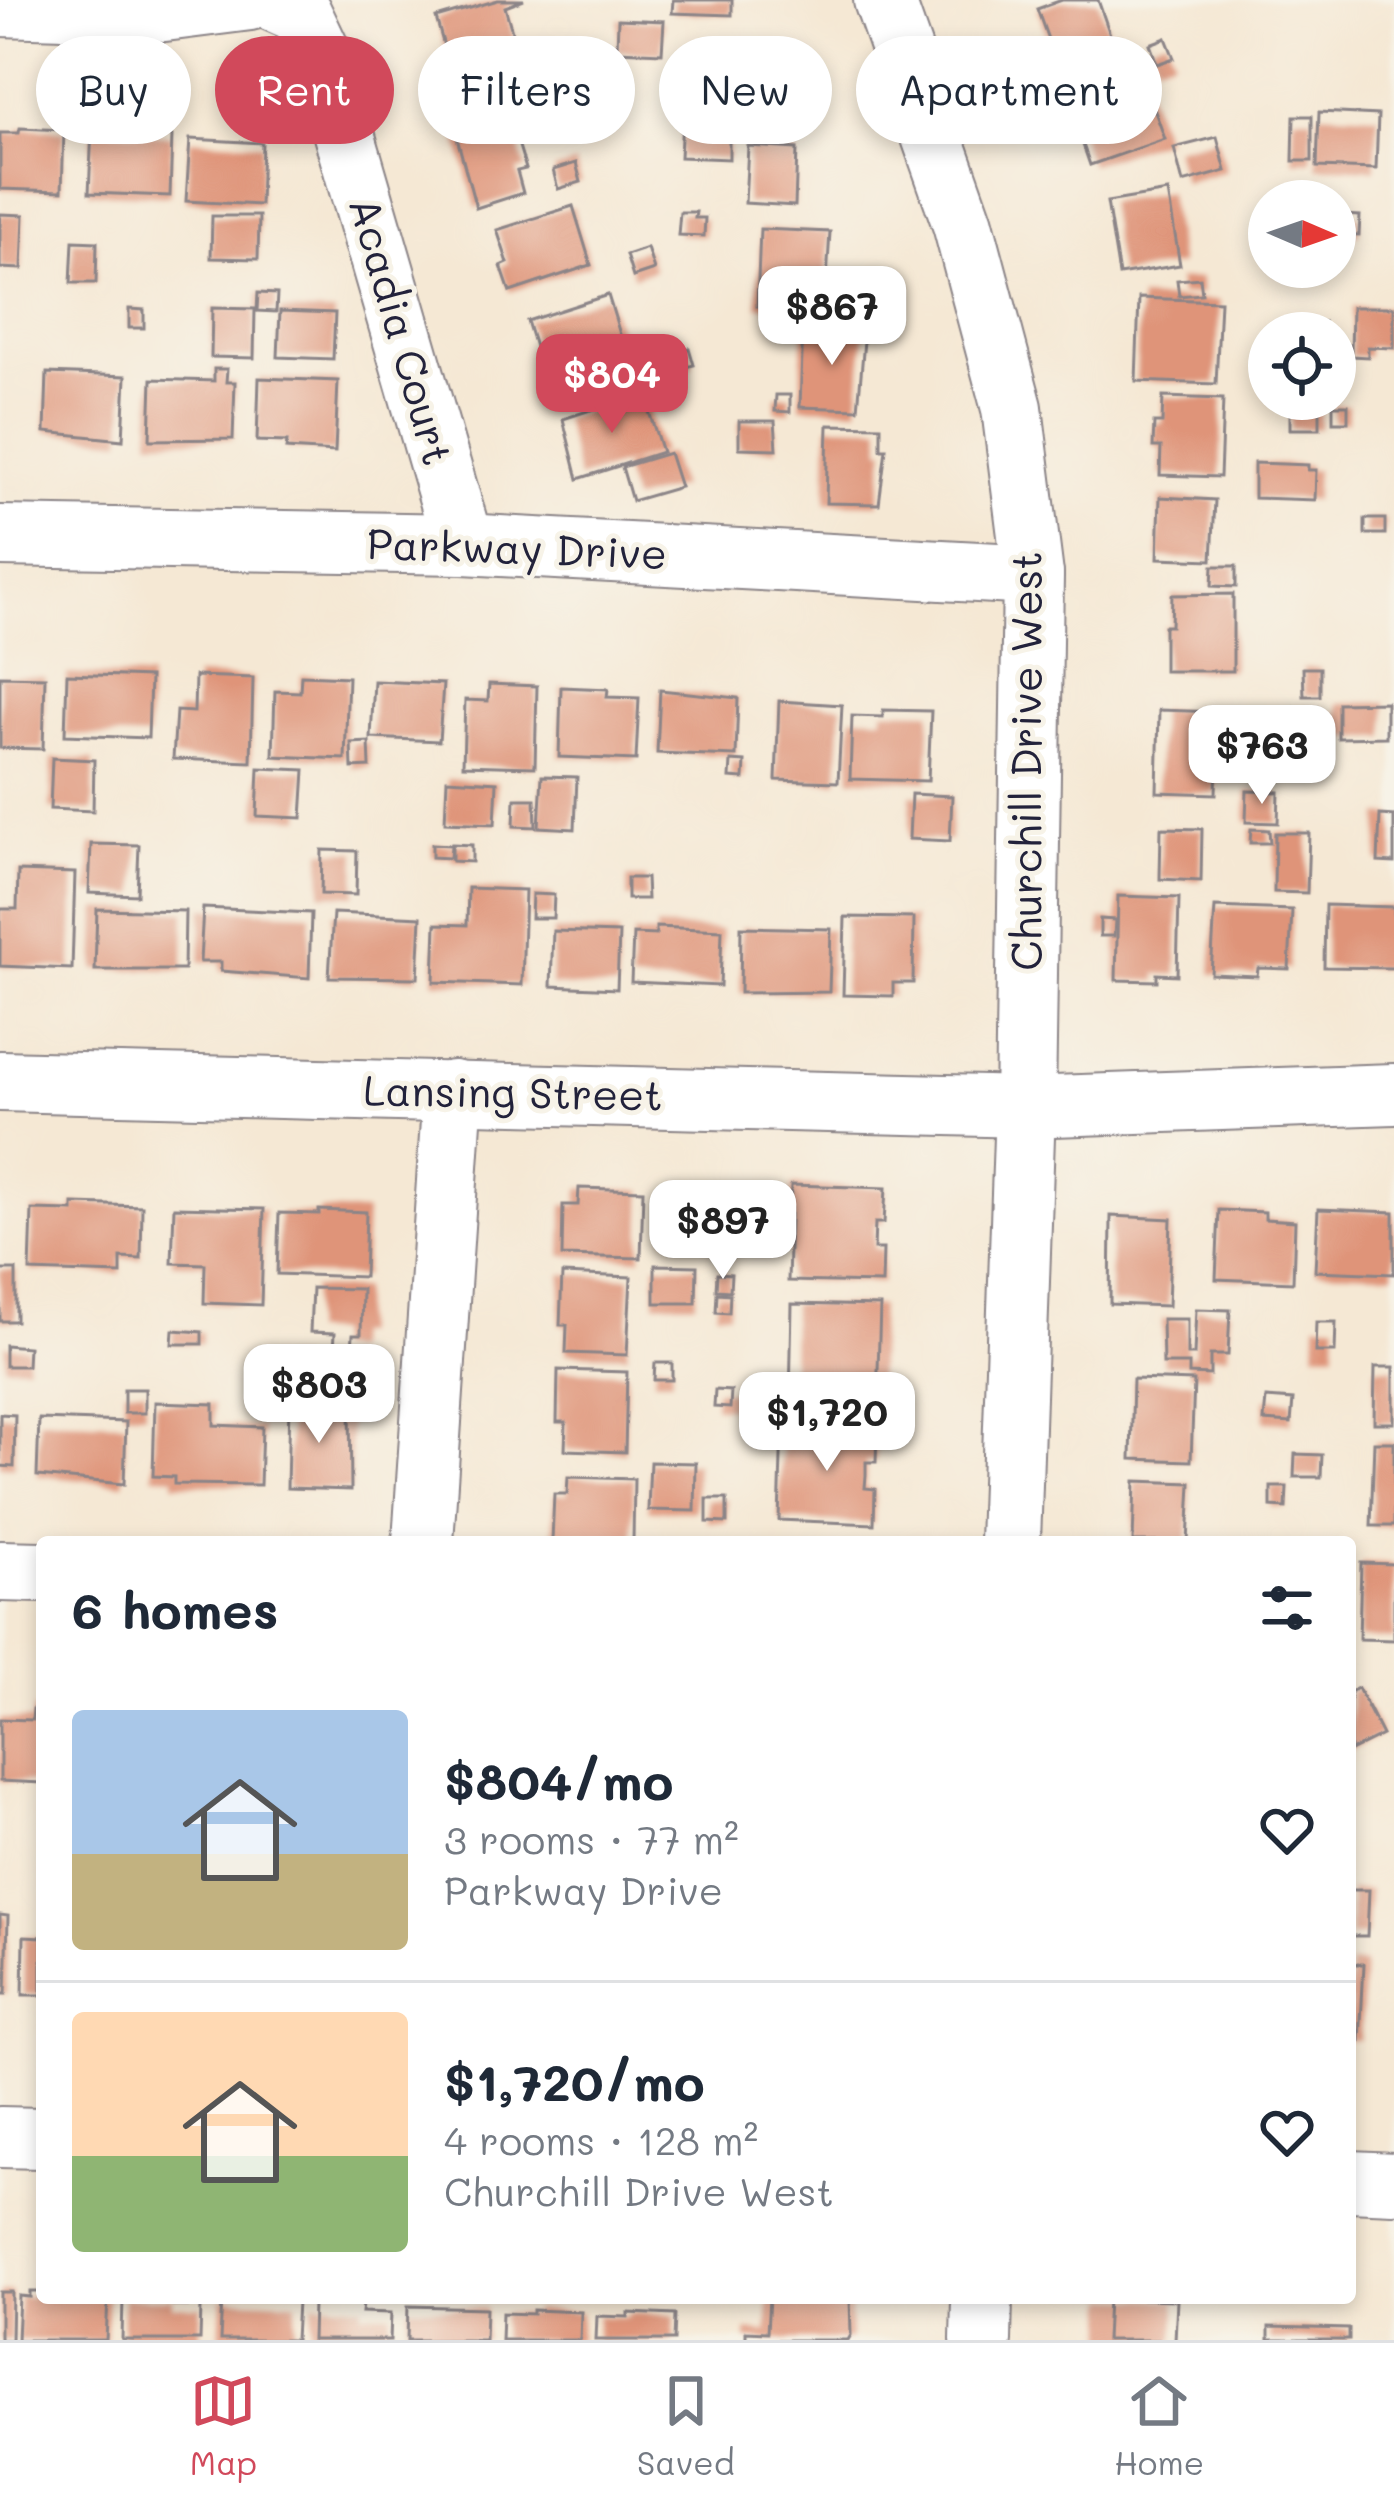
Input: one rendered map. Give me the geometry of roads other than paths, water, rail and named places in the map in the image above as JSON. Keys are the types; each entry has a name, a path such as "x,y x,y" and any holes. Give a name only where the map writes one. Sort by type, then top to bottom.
{"street":[{"path":"0,6 164,11 250,0"},
{"name":"Acadia Court","path":"272,0 301,14 321,55 463,544"},
{"name":"Churchill Drive West","path":"884,0 964,224 1012,407 1034,575 1025,1107 1010,1536"},
{"name":"Parkway Drive","path":"0,536 463,544 1034,575"},
{"name":"Lansing Street","path":"0,1081 1025,1107 1394,1094"},
{"path":"423,1536 453,1091"},
{"path":"0,1571 36,1572"},
{"path":"0,2137 36,2138"},
{"path":"1356,2181 1394,2182"},
{"path":"980,2340 982,2304"}]}
